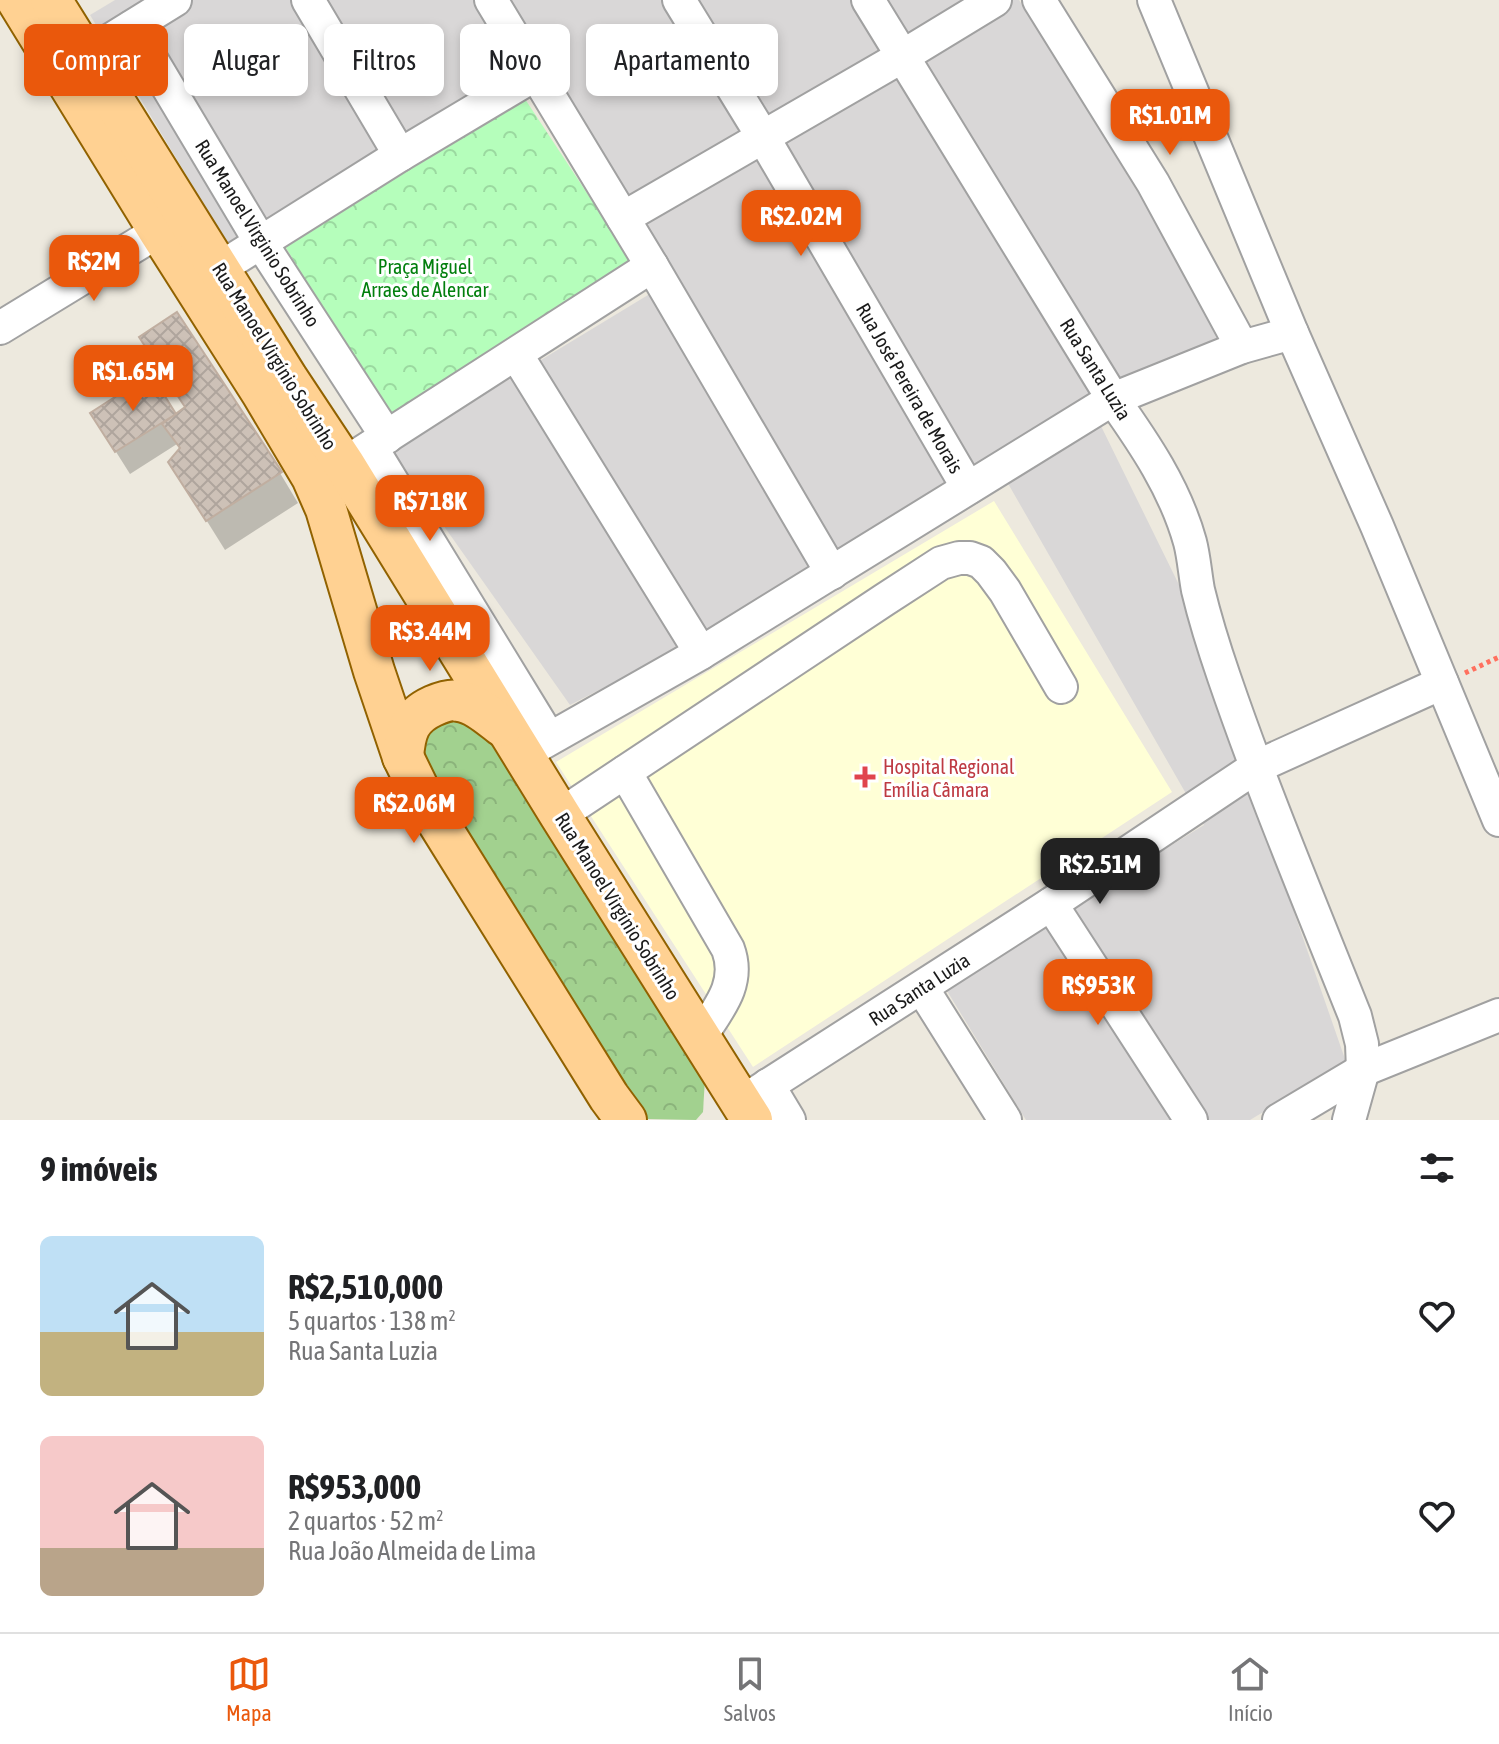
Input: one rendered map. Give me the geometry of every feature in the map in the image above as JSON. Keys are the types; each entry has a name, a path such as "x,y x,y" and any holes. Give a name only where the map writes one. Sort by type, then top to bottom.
{"main road":[{"name":"Rua Manoel Virgínio Sobrinho","path":"17,0 312,477 326,509 403,757 424,800 600,1084 626,1120"},
{"name":"Rua Manoel Virgínio Sobrinho","path":"51,0 66,24"},
{"name":"Rua Manoel Virgínio Sobrinho","path":"112,96 287,378 368,449 526,741 560,815 744,1107"},
{"path":"403,757 405,738 413,720 423,711 455,700 478,709 526,741"}],"street":[{"path":"137,24 175,0"},
{"path":"308,0 400,155"},
{"path":"491,0 506,24"},
{"name":"Rua José Pereira de Morais","path":"679,0 763,137 968,488"},
{"name":"Rua Santa Luzia","path":"868,0 1113,399 1148,449 1173,495 1190,543 1208,629 1256,767 1355,1016 1362,1044 1363,1070 1349,1120"},
{"path":"623,218 995,0"},
{"path":"1039,0 1153,183 1242,347"},
{"path":"1154,0 1499,820"},
{"name":"Rua Manoel Virginio Sobrinho","path":"168,87 261,243 368,449"},
{"path":"220,268 499,96"},
{"path":"549,96 832,573"},
{"path":"0,328 159,231"},
{"path":"368,449 652,266"},
{"path":"526,741 701,653 1113,399 1242,347 1292,333"},
{"path":"516,354 701,653"},
{"path":"560,815 930,570 959,558 981,562 991,572 1061,687"},
{"name":"Rua Santa Luzia","path":"744,1107 1256,767 1442,683"},
{"path":"625,772 728,949 733,963 731,981 709,1051"},
{"path":"1051,904 1191,1120"},
{"path":"922,988 1005,1120"},
{"path":"1279,1120 1363,1070 1499,1015"},
{"path":"744,1107 789,1120"}],"shaded area":[{"path":"115,0 1019,0 1226,335 1101,426 1184,595 1346,1062 1250,1120 1026,1120 944,986 1204,825 1006,480 570,705 391,451 676,278 564,96 570,96 570,24 460,24 460,96 468,96 229,246 139,96 168,96 168,24 95,24 90,15"},
{"name":"Hospital Regional Emília Câmara","path":"994,501 1172,792 753,1067 556,762"}],"green space":[{"name":"Praça Miguel Arraes de Alencar","path":"525,99 635,266 391,420 283,243"},
{"path":"450,712 480,727 705,1078 703,1112 696,1120 648,1119 416,755 418,739"}],"building":[{"path":"177,312 282,472 206,521 168,462 180,448 162,424 185,407 139,337"},
{"path":"151,374 176,414 115,452 90,413"}],"place":[{"name":"Hospital Regional Emília Câmara","path":"865,777"}]}
